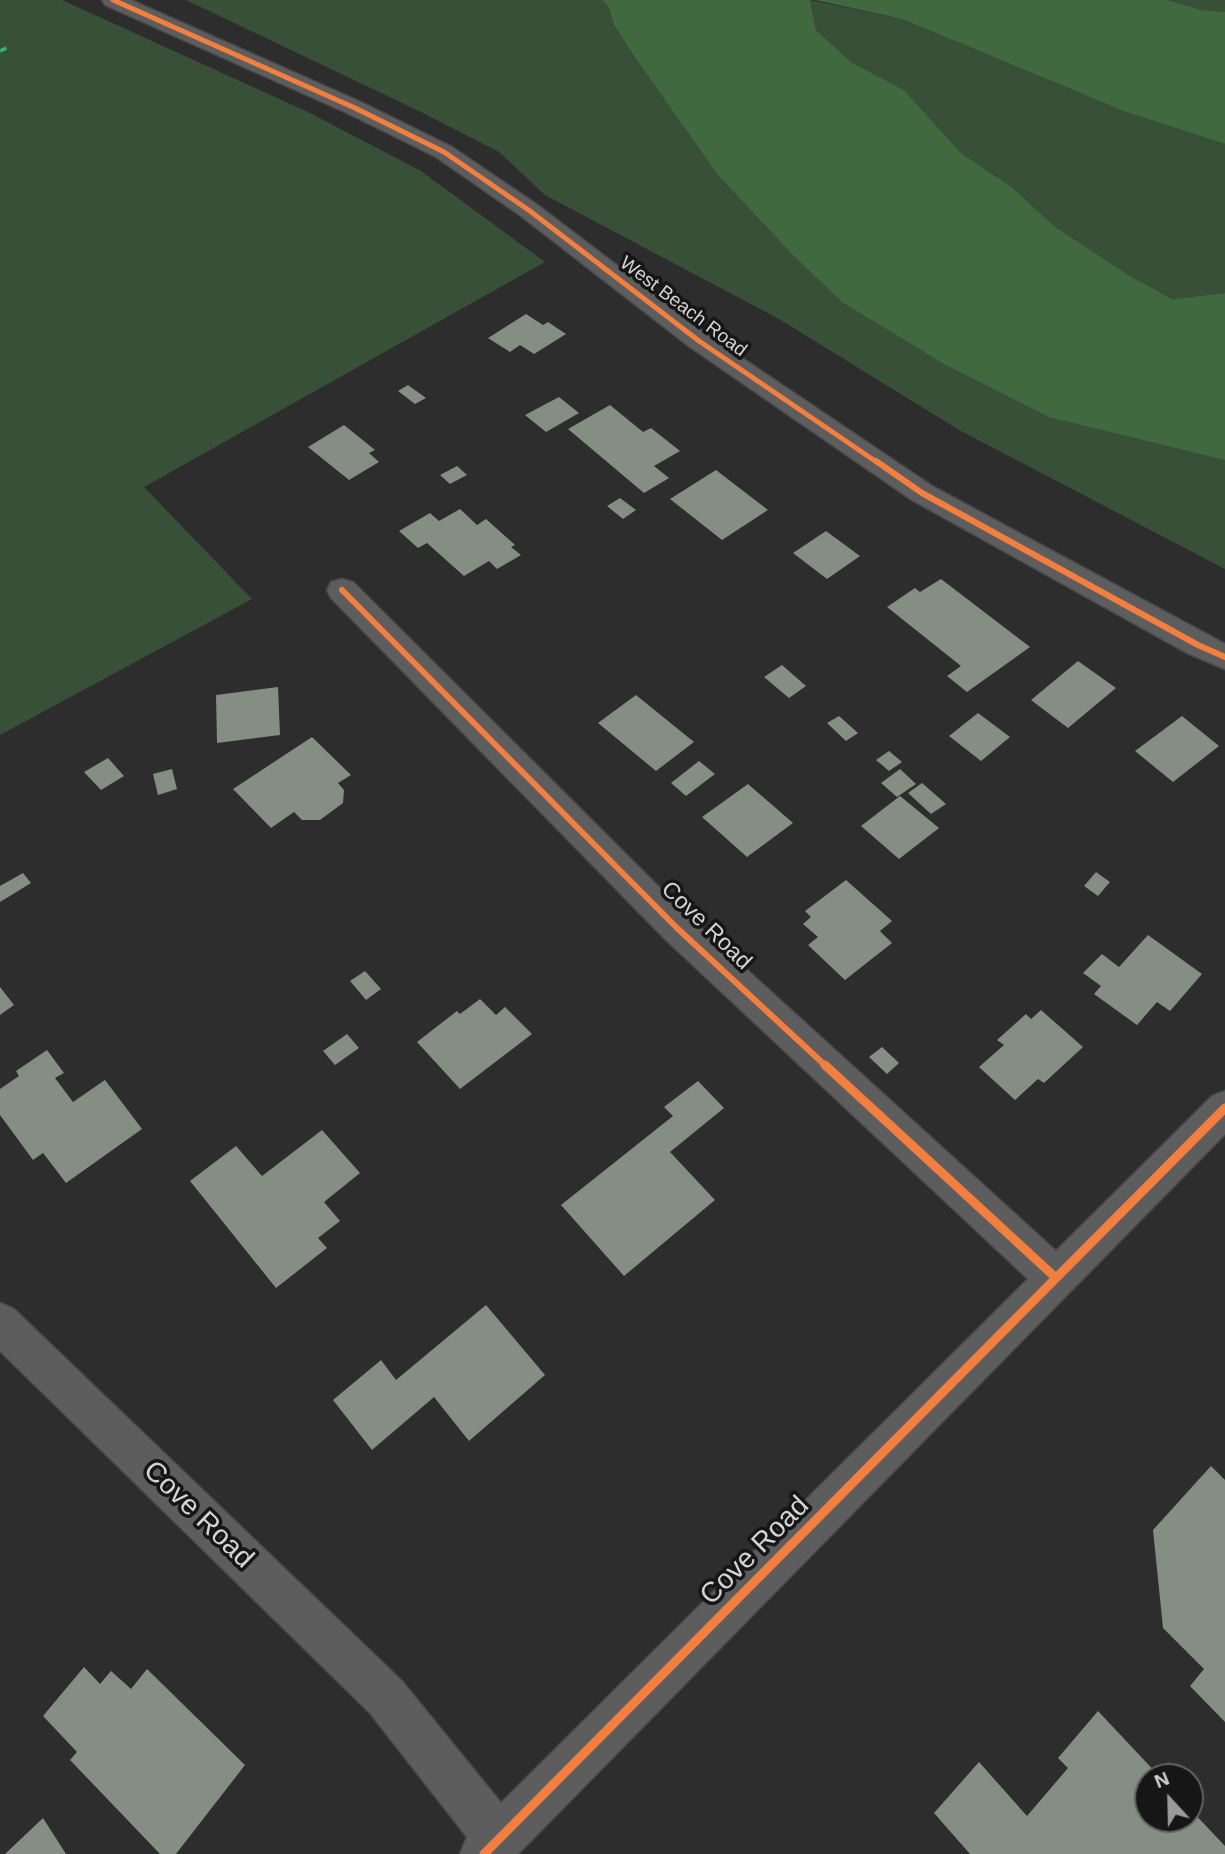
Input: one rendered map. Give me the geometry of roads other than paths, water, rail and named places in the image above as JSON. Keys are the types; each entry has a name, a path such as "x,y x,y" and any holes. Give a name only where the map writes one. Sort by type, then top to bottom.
{"street":[{"name":"West Beach Road","path":"113,0 355,108 444,152 530,211 699,341 922,493 1198,645 1225,657"},
{"name":"Cove Road","path":"342,590 677,928 1056,1278"},
{"name":"Cove Road","path":"0,1324 386,1696 492,1846 1225,1108"}]}
